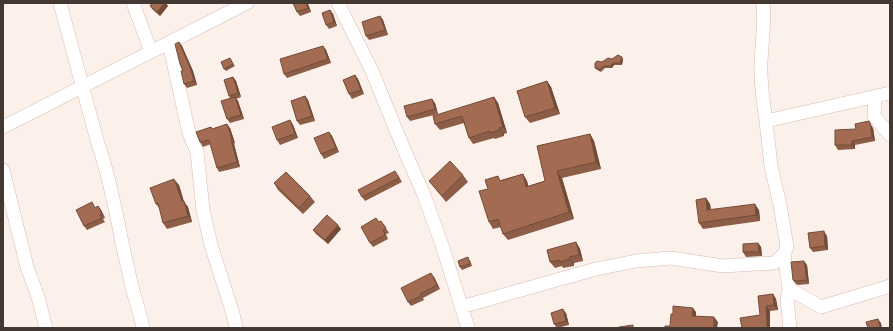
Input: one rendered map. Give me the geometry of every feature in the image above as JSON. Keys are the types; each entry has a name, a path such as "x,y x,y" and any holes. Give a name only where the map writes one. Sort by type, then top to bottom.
{"street":[{"path":"60,3 82,88 98,144 105,162 116,208 130,280 141,314 143,328"},
{"path":"133,3 151,52"},
{"path":"3,127 247,3"},
{"path":"338,3 372,71 424,195 442,245 468,328"},
{"path":"461,306 596,269 636,261 671,258 723,266 774,263 784,254 787,247 780,205 771,166 762,97 761,64 764,19 763,3"},
{"path":"169,43 189,133 197,152 203,210 211,245 236,328"},
{"path":"766,121 890,93"},
{"path":"875,96 874,116 890,134"},
{"path":"3,170 27,267 38,297 46,328"},
{"path":"784,254 789,289 787,299 790,328"},
{"path":"789,289 821,307 890,286"}],"building":[{"path":"152,3 165,3 157,12 150,6"},
{"path":"293,3 306,3 308,8 297,12"},
{"path":"330,10 334,22 326,25 322,13"},
{"path":"380,16 385,30 366,36 362,22"},
{"path":"179,42 190,67 194,81 184,84 181,71 183,71 175,44"},
{"path":"323,46 328,59 284,74 280,59"},
{"path":"618,55 622,57 620,63 613,63 611,66 604,66 600,69 595,68 595,63 597,61 602,62 608,58 612,59"},
{"path":"230,58 233,64 224,69 221,62"},
{"path":"355,75 361,90 349,94 343,80"},
{"path":"233,77 238,93 229,96 224,80"},
{"path":"547,81 555,108 525,117 517,91"},
{"path":"305,96 312,116 297,121 291,101"},
{"path":"235,97 241,115 227,119 221,101"},
{"path":"494,97 503,127 499,128 500,130 491,133 490,131 469,138 462,116 435,124 433,116"},
{"path":"432,99 435,109 407,117 404,106"},
{"path":"290,120 295,134 277,140 272,127"},
{"path":"869,121 872,137 852,141 852,145 835,145 835,130 856,129 855,124"},
{"path":"227,124 237,162 217,168 209,140 200,142 196,132"},
{"path":"329,132 336,148 321,154 314,138"},
{"path":"590,134 596,162 557,171 569,212 503,234 498,219 489,222 479,191 488,189 485,180 498,176 500,181 523,174 526,187 545,181 537,146"},
{"path":"450,161 463,175 442,196 429,181"},
{"path":"395,171 399,178 362,197 358,190"},
{"path":"286,172 310,196 299,208 274,183"},
{"path":"174,179 182,201 184,201 188,216 163,223 158,203 156,204 150,188"},
{"path":"706,198 707,210 755,204 756,215 699,223 696,200"},
{"path":"92,202 95,208 98,206 102,214 100,215 102,218 84,226 76,210"},
{"path":"327,215 338,225 325,240 313,230"},
{"path":"376,218 379,222 381,221 386,228 383,230 385,235 370,243 361,227"},
{"path":"824,231 825,246 810,248 808,233"},
{"path":"576,242 579,255 569,257 570,259 559,262 559,260 550,262 547,250"},
{"path":"758,243 759,252 743,252 743,244"},
{"path":"468,257 470,264 460,267 458,261"},
{"path":"804,261 807,280 793,280 791,262"},
{"path":"431,273 437,285 420,294 421,296 408,302 401,288"},
{"path":"773,294 774,305 766,306 767,328 742,328 740,318 760,315 758,296"},
{"path":"673,306 693,308 692,316 714,317 714,328 665,328 665,326 670,326"},
{"path":"563,309 566,321 554,324 551,313"},
{"path":"878,319 880,328 868,328 866,322"},
{"path":"633,325 633,328 619,328 619,327"}]}
